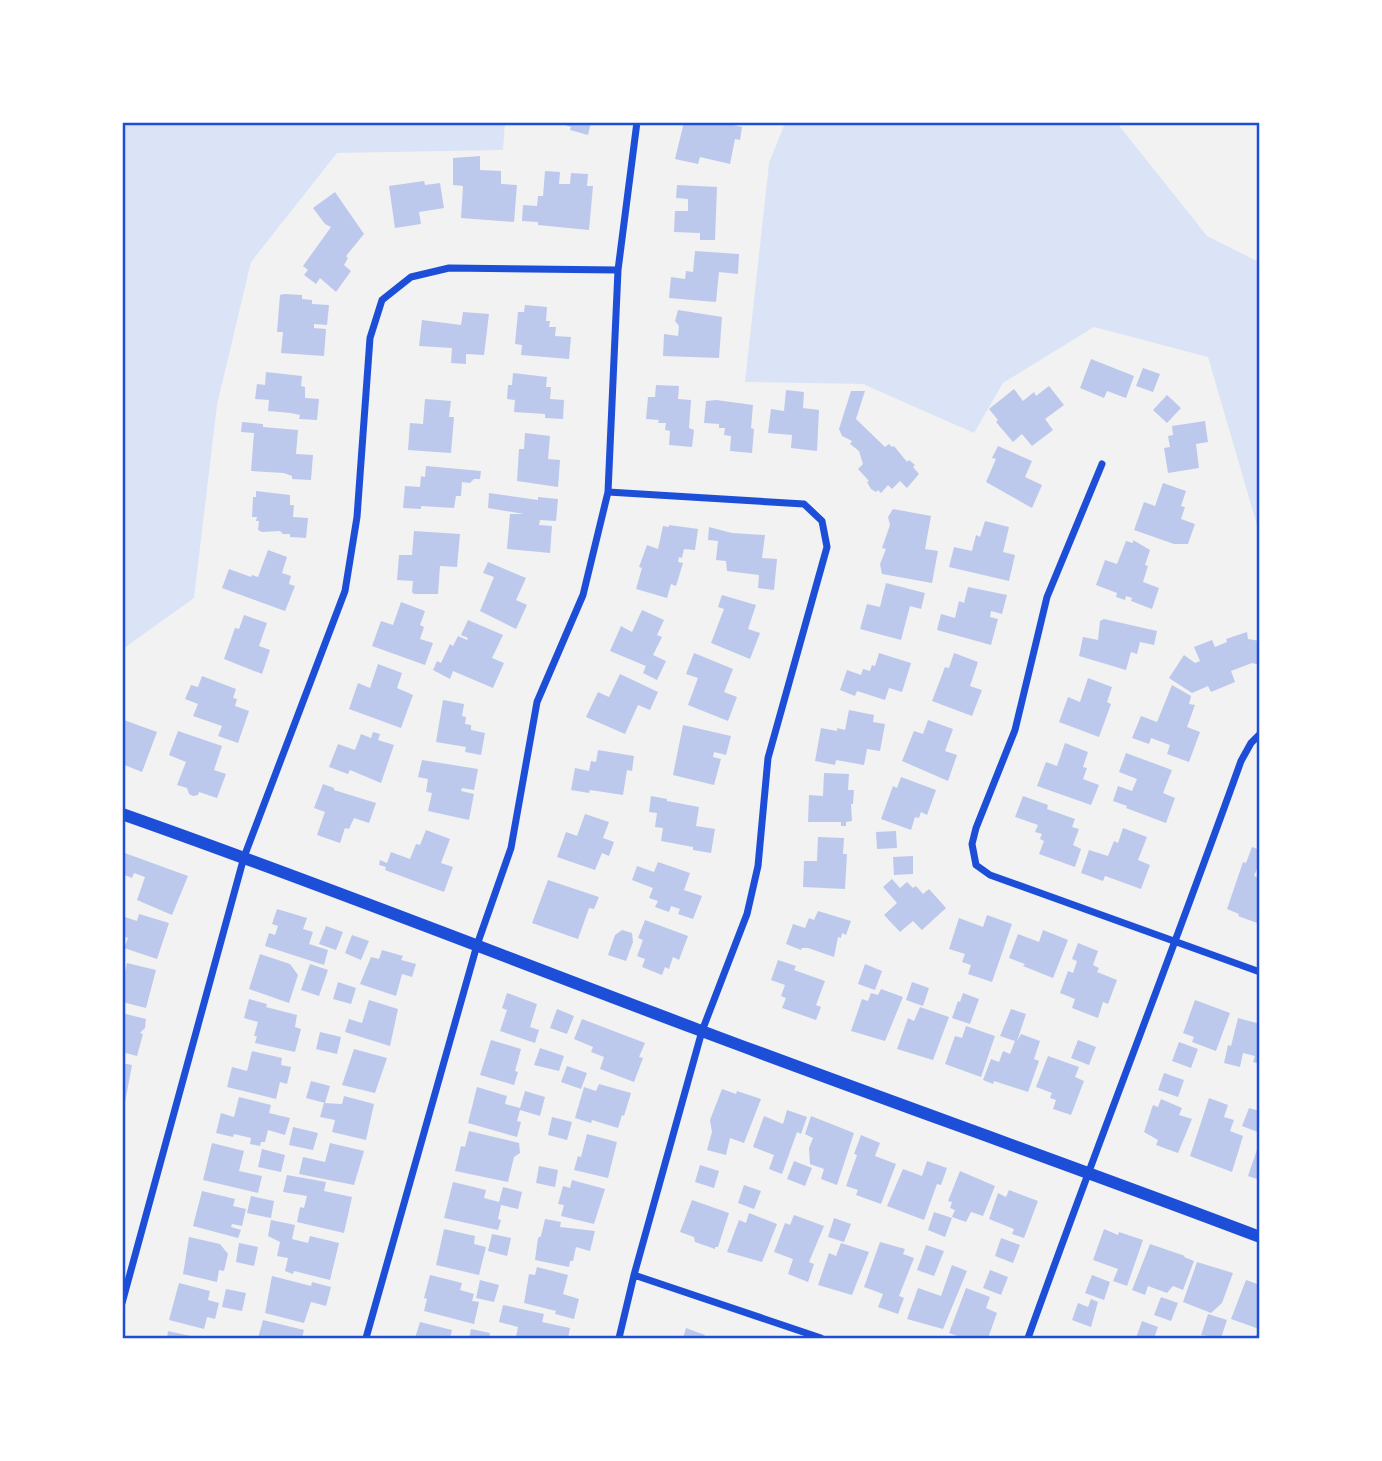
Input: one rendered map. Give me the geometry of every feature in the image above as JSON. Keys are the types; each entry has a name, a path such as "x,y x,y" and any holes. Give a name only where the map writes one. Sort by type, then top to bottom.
{"street":[{"path":"366,1339 477,946 510,848 537,702 583,595 608,492 618,270 637,122"},
{"path":"122,1303 244,857 345,591 357,517 370,338 382,300 411,277 449,268 618,270"},
{"path":"1101,464 1047,597 1015,730 976,828 972,844 976,865 990,875 1259,972"},
{"path":"608,492 804,504 822,521 827,547 768,758 758,866 747,914 702,1031 634,1275 619,1339"},
{"path":"1028,1339 1087,1171 1177,941 1241,761 1259,734"},
{"path":"122,814 244,857 702,1031 1087,1171 1259,1237"},
{"path":"634,1275 821,1339"}],"shaded area":[{"path":"123,122 505,123 503,150 337,153 251,262 217,405 194,598 123,649"},
{"path":"785,123 1117,123 1207,236 1259,262 1259,532 1208,357 1094,327 1003,383 974,433 863,384 745,382 769,163"}],"building":[{"path":"557,122 591,122 588,135 570,130 571,127"},
{"path":"684,122 720,122 742,127 740,140 735,139 730,164 700,157 698,164 675,159"},
{"path":"480,156 480,170 501,171 501,184 517,185 514,222 461,218 463,186 453,185 453,158"},
{"path":"545,171 560,172 559,184 570,184 571,173 588,174 587,186 593,186 589,230 522,221 523,205 537,206 538,196 543,196"},
{"path":"424,181 425,185 440,183 444,208 419,212 421,224 395,228 389,186"},
{"path":"677,185 717,187 715,240 700,240 700,233 674,232 675,211 688,211 688,199 676,198"},
{"path":"335,192 364,234 346,256 348,258 344,265 351,271 336,292 320,278 316,284 304,275 308,270 303,266 331,227 325,224 313,208"},
{"path":"695,251 739,254 738,274 719,272 716,302 669,298 671,277 685,279 686,271 693,272"},
{"path":"280,295 302,295 302,299 312,300 312,304 329,305 327,325 314,324 314,328 326,329 324,356 281,353 283,332 277,332"},
{"path":"525,305 547,307 546,321 550,321 549,327 556,327 555,336 571,337 569,359 521,355 522,345 515,344 518,312 524,312"},
{"path":"678,310 722,317 719,358 663,356 664,334 678,336 679,326 675,321"},
{"path":"463,312 489,314 484,355 466,354 466,364 451,363 452,348 419,346 422,320 461,325"},
{"path":"1091,359 1134,376 1126,398 1107,391 1104,398 1080,388"},
{"path":"1143,368 1160,374 1153,392 1136,386"},
{"path":"266,372 302,376 301,386 305,387 305,398 319,399 317,420 299,419 300,415 268,411 269,400 255,399 257,384 265,385"},
{"path":"513,373 547,377 546,387 551,387 550,399 564,400 563,419 545,418 545,414 514,412 515,400 507,399 508,385 512,385"},
{"path":"656,385 679,386 678,399 691,400 689,428 694,430 692,447 669,445 670,431 665,430 666,423 646,419 648,397 655,397"},
{"path":"1049,386 1064,405 1045,419 1053,430 1032,446 1022,434 1013,442 989,409 1014,389 1023,401 1034,392 1036,396"},
{"path":"786,390 804,392 803,408 819,410 817,451 791,448 792,435 768,433 771,409 784,411"},
{"path":"851,391 865,391 856,419 885,447 889,444 894,446 907,462 909,460 915,465 913,467 919,474 907,488 900,481 892,489 888,485 881,493 878,490 876,492 858,469 863,464 859,451 850,444 852,441 842,436 839,429"},
{"path":"1167,395 1181,408 1167,423 1153,410"},
{"path":"425,399 451,401 449,417 454,417 451,453 408,450 410,423 423,424"},
{"path":"706,401 753,405 752,453 730,451 731,436 724,435 725,428 719,428 719,424 704,423"},
{"path":"1205,421 1208,442 1196,444 1199,468 1168,473 1164,448 1170,447 1168,436 1173,435 1172,426"},
{"path":"242,422 298,430 296,454 313,455 311,480 292,479 292,476 284,473 251,471 254,433 241,432"},
{"path":"525,433 550,436 548,459 560,460 558,487 517,481 519,449 524,449"},
{"path":"998,446 1032,461 1025,477 1042,485 1032,508 986,482 996,459 992,458"},
{"path":"426,466 481,471 480,479 474,479 470,483 462,482 461,496 456,496 454,508 403,508 405,486 420,487"},
{"path":"1163,483 1186,491 1181,506 1185,507 1181,519 1195,524 1188,544 1174,544 1134,530 1144,502 1155,506"},
{"path":"256,491 290,495 290,505 294,505 293,517 308,518 306,538 290,537 290,534 280,531 258,530 259,521 256,521 257,517 252,517"},
{"path":"489,493 538,500 538,497 558,499 556,521 540,520 539,525 552,526 550,553 507,549 510,514 524,514 488,508"},
{"path":"893,509 931,516 925,549 938,551 932,583 882,574 880,564 886,549 882,548 890,525 888,517"},
{"path":"985,521 1009,527 1003,552 1015,555 1009,581 949,567 954,547 972,551 976,535 980,537"},
{"path":"663,526 698,529 695,550 684,549 682,558 679,557 678,562 683,563 676,586 671,584 667,598 636,589 642,568 639,567 647,545 658,549"},
{"path":"709,527 732,533 765,535 762,558 777,559 774,590 758,588 759,575 727,571 726,561 716,560 718,541 708,540"},
{"path":"414,531 460,534 457,567 440,566 438,594 414,594 413,581 397,580 399,555 412,555"},
{"path":"1133,540 1150,550 1143,582 1159,588 1152,609 1131,601 1132,598 1126,596 1125,600 1116,597 1117,593 1096,585 1105,560 1117,564 1126,541 1133,543"},
{"path":"268,550 287,557 282,573 291,576 289,584 295,586 285,611 222,588 229,569 258,577"},
{"path":"488,562 526,578 516,600 527,605 516,629 480,611 494,577 483,573"},
{"path":"886,583 925,593 921,609 910,606 901,640 860,629 867,604 880,607"},
{"path":"968,587 1007,595 1002,614 991,611 990,617 998,619 991,645 937,630 941,614 955,618 959,601 964,603"},
{"path":"722,595 756,605 748,629 760,633 750,659 711,643 724,609 718,607"},
{"path":"401,602 425,611 420,625 424,627 420,639 433,643 425,665 372,646 381,621 393,625"},
{"path":"642,610 664,620 657,635 662,637 653,655 666,661 657,680 643,673 646,666 610,651 621,626 632,632"},
{"path":"244,615 267,623 259,646 270,650 262,674 224,659 235,628 239,629"},
{"path":"1104,619 1157,631 1154,645 1140,642 1137,654 1131,652 1126,670 1079,656 1083,637 1098,640 1100,621"},
{"path":"468,620 503,635 492,658 504,663 493,688 453,671 450,679 433,670 437,661 441,663 450,644 453,646 458,636 467,640 468,638 461,635"},
{"path":"1247,632 1248,639 1260,641 1260,665 1252,663 1231,671 1235,682 1211,692 1208,686 1192,693 1169,678 1184,655 1195,663 1200,661 1194,647 1212,640 1215,647 1227,642 1226,639"},
{"path":"694,653 733,669 724,692 737,697 728,721 688,705 698,678 686,674"},
{"path":"879,653 911,663 902,692 889,688 885,700 857,691 855,696 840,690 847,670 861,675 863,669 870,671 872,665 875,666"},
{"path":"954,653 978,662 970,686 982,690 972,716 932,701 945,667 949,668"},
{"path":"378,664 402,673 397,688 413,695 401,728 349,709 358,683 370,688"},
{"path":"620,674 658,692 650,710 638,705 625,734 586,717 598,692 609,697"},
{"path":"202,676 236,689 233,698 237,699 235,706 249,711 238,743 218,736 222,726 193,716 198,704 185,699 191,685 198,687"},
{"path":"1088,678 1112,687 1107,702 1111,704 1099,737 1059,722 1068,697 1080,702"},
{"path":"1172,685 1191,696 1189,704 1195,705 1187,727 1200,732 1189,762 1167,754 1170,745 1151,738 1149,744 1132,738 1141,716 1157,722"},
{"path":"443,700 464,704 462,716 466,717 465,724 471,725 471,730 485,733 481,755 465,752 466,747 436,742"},
{"path":"849,710 874,715 873,722 885,724 880,751 867,749 864,765 836,760 835,765 815,761 821,728 845,730"},
{"path":"124,720 157,732 142,772 122,764"},
{"path":"928,720 953,729 945,751 957,755 948,781 902,761 914,731 923,734"},
{"path":"683,725 731,736 726,755 714,752 713,757 721,759 714,785 673,775"},
{"path":"178,731 222,746 214,770 226,774 217,798 199,792 193,796 187,788 177,785 186,762 169,755"},
{"path":"373,732 380,734 378,740 394,745 381,783 350,770 348,774 329,767 338,744 355,750 361,734 371,738"},
{"path":"1065,743 1088,752 1083,767 1087,768 1083,779 1099,785 1091,805 1037,786 1046,762 1057,766"},
{"path":"598,750 634,756 632,771 627,770 623,795 571,790 575,768 589,771 591,761 596,762"},
{"path":"1126,753 1172,770 1163,793 1175,798 1166,823 1113,801 1118,786 1132,791 1137,779 1119,772"},
{"path":"422,760 478,769 474,790 462,788 461,791 474,794 469,820 428,811 432,793 426,792 428,779 418,777"},
{"path":"824,773 849,774 848,790 854,790 852,821 846,822 846,826 841,826 841,822 808,822 809,795 823,796"},
{"path":"901,777 936,790 927,815 921,812 919,818 915,817 911,830 881,819 893,786 897,788"},
{"path":"323,784 376,803 369,823 354,818 349,829 345,828 340,843 317,835 325,812 314,808"},
{"path":"651,796 699,807 696,826 715,829 711,853 661,841 663,828 655,827 657,813 649,812"},
{"path":"1023,796 1048,805 1047,809 1075,819 1072,827 1079,829 1073,845 1081,849 1075,867 1039,854 1044,841 1040,839 1042,834 1035,832 1038,825 1015,817"},
{"path":"585,814 609,822 603,838 614,842 609,856 602,853 595,870 557,857 566,832 577,836"},
{"path":"1123,828 1147,837 1138,860 1150,865 1141,889 1105,876 1103,881 1081,873 1089,850 1108,856 1114,841 1118,843"},
{"path":"426,830 450,839 441,863 453,867 444,892 385,870 386,867 379,865 380,860 387,863 391,852 410,859"},
{"path":"896,831 897,848 877,849 876,832"},
{"path":"818,837 844,838 843,854 847,854 845,889 803,887 804,861 817,861"},
{"path":"1252,847 1260,850 1260,870 1257,869 1254,876 1260,878 1260,924 1227,909 1243,862 1246,863"},
{"path":"122,852 188,876 172,915 137,900 145,877 134,873 132,878 122,874"},
{"path":"913,856 913,874 894,875 893,857"},
{"path":"658,862 690,873 684,890 702,896 693,919 678,914 680,909 671,906 669,912 655,907 658,901 649,898 653,888 632,880 637,866 654,872"},
{"path":"892,879 900,888 907,882 913,888 916,886 923,894 929,889 946,908 922,930 913,921 900,932 884,915 897,903 883,887"},
{"path":"548,880 599,897 594,909 589,908 578,939 532,923"},
{"path":"277,909 307,918 303,929 313,932 309,944 328,950 324,965 265,946 269,933 275,935 278,926 272,924"},
{"path":"818,911 851,921 846,935 842,933 841,938 838,937 834,957 786,944 793,924 805,928 809,918 814,920"},
{"path":"139,914 169,923 157,959 124,948 128,938 122,936 125,917 137,921"},
{"path":"987,915 1012,924 992,982 968,974 971,965 962,962 965,954 949,949 959,918 983,927"},
{"path":"645,920 688,936 679,960 673,957 669,969 665,967 662,975 642,967 645,959 637,956 643,940 638,938"},
{"path":"326,926 343,932 336,950 319,944"},
{"path":"622,930 632,933 633,942 626,961 608,955 615,935"},
{"path":"1043,930 1068,940 1053,978 1009,958 1018,934 1039,942"},
{"path":"352,935 369,941 361,960 345,953"},
{"path":"1078,943 1098,951 1093,965 1099,968 1097,972 1117,980 1108,1004 1103,1002 1098,1018 1072,1008 1075,999 1060,993 1068,971 1073,973 1077,961 1072,959"},
{"path":"382,950 403,956 401,960 416,964 412,977 402,974 396,996 360,984 371,957 379,959"},
{"path":"260,954 290,964 298,975 289,1003 249,989"},
{"path":"778,960 796,966 794,970 825,981 816,1005 821,1007 816,1020 782,1008 786,998 781,996 785,985 771,980"},
{"path":"127,963 156,970 146,1008 122,1002 122,971 125,972"},
{"path":"310,964 328,970 319,996 301,990"},
{"path":"865,964 882,971 875,990 858,984"},
{"path":"338,982 356,988 351,1004 333,999"},
{"path":"912,982 929,988 923,1006 906,1000"},
{"path":"881,989 903,997 885,1041 851,1031 862,999 868,1001 871,993 878,995"},
{"path":"507,993 537,1004 530,1027 539,1030 535,1043 500,1031 507,1010 502,1008"},
{"path":"963,993 979,999 970,1024 952,1018"},
{"path":"249,999 267,1004 266,1007 297,1015 295,1027 301,1029 295,1052 255,1043 258,1022 244,1018"},
{"path":"369,1000 398,1009 390,1046 345,1032 349,1019 362,1023"},
{"path":"1195,1000 1230,1013 1216,1051 1192,1042 1194,1037 1183,1033"},
{"path":"920,1007 949,1017 933,1060 897,1049 908,1018 914,1021"},
{"path":"557,1009 574,1016 567,1034 550,1028"},
{"path":"1011,1009 1026,1014 1017,1041 1021,1034 1040,1041 1034,1059 1039,1061 1028,1092 983,1080 991,1059 999,1062 1003,1051 1010,1054 1015,1041 1000,1036"},
{"path":"122,1013 146,1019 145,1028 140,1033 143,1034 137,1056 122,1052"},
{"path":"1238,1018 1260,1024 1260,1064 1253,1062 1255,1056 1243,1053 1240,1067 1224,1063"},
{"path":"582,1019 645,1043 639,1057 643,1058 634,1082 600,1069 604,1057 591,1052 593,1047 574,1039"},
{"path":"966,1026 995,1036 981,1077 945,1064 955,1036 962,1038"},
{"path":"320,1032 341,1037 337,1054 316,1049"},
{"path":"491,1040 521,1049 514,1085 480,1075"},
{"path":"1078,1040 1096,1047 1089,1065 1071,1058"},
{"path":"1179,1042 1198,1049 1191,1068 1172,1061"},
{"path":"540,1048 564,1056 559,1071 534,1065"},
{"path":"354,1049 387,1058 375,1093 342,1085"},
{"path":"252,1051 282,1058 281,1065 291,1067 287,1084 280,1082 276,1099 227,1087 232,1067 247,1071"},
{"path":"1048,1056 1079,1067 1075,1077 1084,1081 1071,1115 1053,1109 1056,1100 1050,1098 1052,1093 1036,1087"},
{"path":"122,1063 132,1065 125,1102 122,1102"},
{"path":"567,1066 587,1073 581,1089 561,1082"},
{"path":"1164,1073 1184,1080 1178,1097 1158,1090"},
{"path":"311,1081 330,1086 325,1103 306,1098"},
{"path":"599,1084 631,1093 618,1128 575,1118 584,1087 596,1091"},
{"path":"477,1087 507,1096 505,1104 520,1108 525,1091 545,1097 540,1116 520,1110 517,1121 521,1122 517,1137 468,1123"},
{"path":"722,1089 761,1099 744,1143 730,1138 726,1155 707,1150 712,1132 710,1120"},
{"path":"344,1096 374,1104 366,1140 332,1132 335,1120 320,1117 324,1103 342,1104"},
{"path":"239,1097 271,1105 269,1113 290,1118 285,1135 268,1130 265,1142 261,1142 260,1146 250,1144 251,1138 216,1133 221,1113 234,1117"},
{"path":"1209,1098 1228,1105 1224,1117 1234,1120 1230,1131 1243,1136 1232,1172 1190,1156"},
{"path":"1161,1099 1182,1108 1179,1115 1192,1119 1178,1153 1156,1145 1158,1140 1144,1132 1153,1105 1158,1107"},
{"path":"1249,1108 1260,1111 1258,1132 1242,1126"},
{"path":"787,1110 807,1117 801,1134 797,1132 782,1174 769,1169 774,1155 753,1147 764,1116 783,1124"},
{"path":"811,1116 854,1133 837,1185 821,1179 824,1169 810,1164 809,1148 813,1138 805,1134"},
{"path":"552,1117 572,1122 567,1140 548,1135"},
{"path":"293,1127 318,1133 313,1150 289,1145"},
{"path":"469,1131 519,1143 520,1153 514,1157 508,1182 455,1171 461,1146 465,1147"},
{"path":"587,1134 617,1142 608,1178 574,1170 578,1156 581,1157"},
{"path":"861,1135 880,1143 875,1156 896,1164 881,1204 856,1195 858,1190 846,1186"},
{"path":"1260,1141 1260,1180 1248,1176"},
{"path":"212,1143 244,1151 239,1171 262,1176 258,1193 203,1180"},
{"path":"330,1143 364,1151 354,1185 299,1174 303,1157 325,1162"},
{"path":"262,1149 285,1155 281,1172 258,1167"},
{"path":"794,1161 812,1168 805,1186 787,1179"},
{"path":"927,1161 947,1168 941,1185 937,1184 924,1220 887,1206 903,1169 922,1176"},
{"path":"700,1165 719,1171 714,1188 695,1182"},
{"path":"539,1166 558,1170 555,1187 536,1183"},
{"path":"960,1171 995,1186 983,1216 971,1212 966,1222 952,1217 955,1210 950,1208 952,1202 948,1201"},
{"path":"287,1175 326,1182 324,1191 352,1197 344,1233 297,1222 300,1207 304,1208 307,1196 283,1192"},
{"path":"572,1180 605,1189 594,1224 561,1216 564,1205 558,1204 563,1186 570,1188"},
{"path":"453,1182 486,1190 484,1198 499,1202 503,1187 522,1192 518,1209 501,1205 498,1230 444,1218"},
{"path":"744,1185 761,1191 754,1209 738,1203"},
{"path":"1009,1190 1038,1201 1024,1238 1012,1234 1014,1229 989,1219 998,1193 1006,1197"},
{"path":"202,1191 235,1199 233,1206 246,1209 242,1226 232,1224 231,1227 241,1230 238,1238 193,1226"},
{"path":"251,1196 274,1201 271,1218 247,1213"},
{"path":"692,1200 729,1213 715,1249 695,1242 694,1237 680,1232"},
{"path":"934,1212 952,1218 945,1237 928,1230"},
{"path":"749,1213 777,1224 762,1262 727,1252 739,1220 746,1223"},
{"path":"794,1215 824,1226 809,1262 814,1264 808,1282 788,1274 793,1259 774,1252 785,1223 790,1225"},
{"path":"834,1218 851,1224 844,1242 828,1237"},
{"path":"545,1219 561,1222 560,1227 595,1231 590,1251 576,1247 569,1267 535,1260 538,1238 541,1236"},
{"path":"271,1220 295,1225 292,1239 308,1243 310,1236 339,1243 330,1280 285,1271 288,1258 277,1256 280,1242 268,1236"},
{"path":"444,1229 475,1236 474,1244 486,1247 479,1275 436,1265"},
{"path":"1104,1229 1143,1240 1127,1286 1113,1281 1118,1269 1093,1260"},
{"path":"492,1234 511,1238 507,1256 488,1251"},
{"path":"189,1237 220,1244 228,1254 224,1271 219,1270 217,1282 183,1274"},
{"path":"1001,1238 1020,1245 1013,1263 995,1256"},
{"path":"880,1242 905,1249 903,1254 914,1258 899,1296 904,1298 898,1314 878,1307 883,1294 864,1287"},
{"path":"239,1243 258,1247 254,1266 236,1262"},
{"path":"841,1243 869,1252 852,1295 818,1285 829,1253 836,1256"},
{"path":"1150,1244 1194,1261 1183,1290 1173,1286 1167,1293 1148,1286 1145,1295 1132,1290"},
{"path":"926,1245 944,1251 934,1276 917,1270"},
{"path":"1197,1262 1233,1273 1222,1303 1211,1313 1183,1302"},
{"path":"952,1265 967,1271 943,1329 907,1319 918,1288 941,1296"},
{"path":"537,1267 568,1275 563,1294 579,1299 574,1319 555,1314 556,1311 524,1303 529,1274 535,1275"},
{"path":"990,1270 1008,1277 1001,1295 983,1288"},
{"path":"430,1275 462,1283 460,1290 474,1294 472,1301 479,1302 474,1324 424,1311 427,1299 424,1298"},
{"path":"1092,1275 1110,1282 1104,1300 1085,1293"},
{"path":"272,1276 311,1286 312,1282 331,1287 326,1306 311,1302 304,1323 265,1313"},
{"path":"480,1280 499,1285 494,1302 476,1298"},
{"path":"1246,1280 1260,1285 1260,1338 1255,1338 1259,1329 1231,1319"},
{"path":"179,1283 210,1291 208,1300 219,1303 215,1319 207,1317 204,1329 169,1320"},
{"path":"966,1288 990,1297 986,1308 997,1313 988,1338 963,1338 949,1333"},
{"path":"226,1289 246,1293 242,1311 222,1307"},
{"path":"1161,1297 1178,1303 1171,1321 1154,1315"},
{"path":"1091,1299 1098,1302 1091,1327 1072,1320 1078,1303 1088,1307"},
{"path":"503,1305 544,1314 542,1322 570,1328 568,1338 516,1337 518,1327 499,1322"},
{"path":"1208,1314 1227,1320 1221,1338 1201,1335"},
{"path":"263,1320 304,1330 302,1338 258,1338"},
{"path":"1142,1321 1158,1327 1154,1338 1136,1338"},
{"path":"420,1322 452,1330 450,1338 415,1338"},
{"path":"686,1328 705,1335 703,1338 683,1338"},
{"path":"471,1329 490,1333 489,1338 469,1338"},
{"path":"168,1331 195,1337 195,1338 167,1338"}]}
